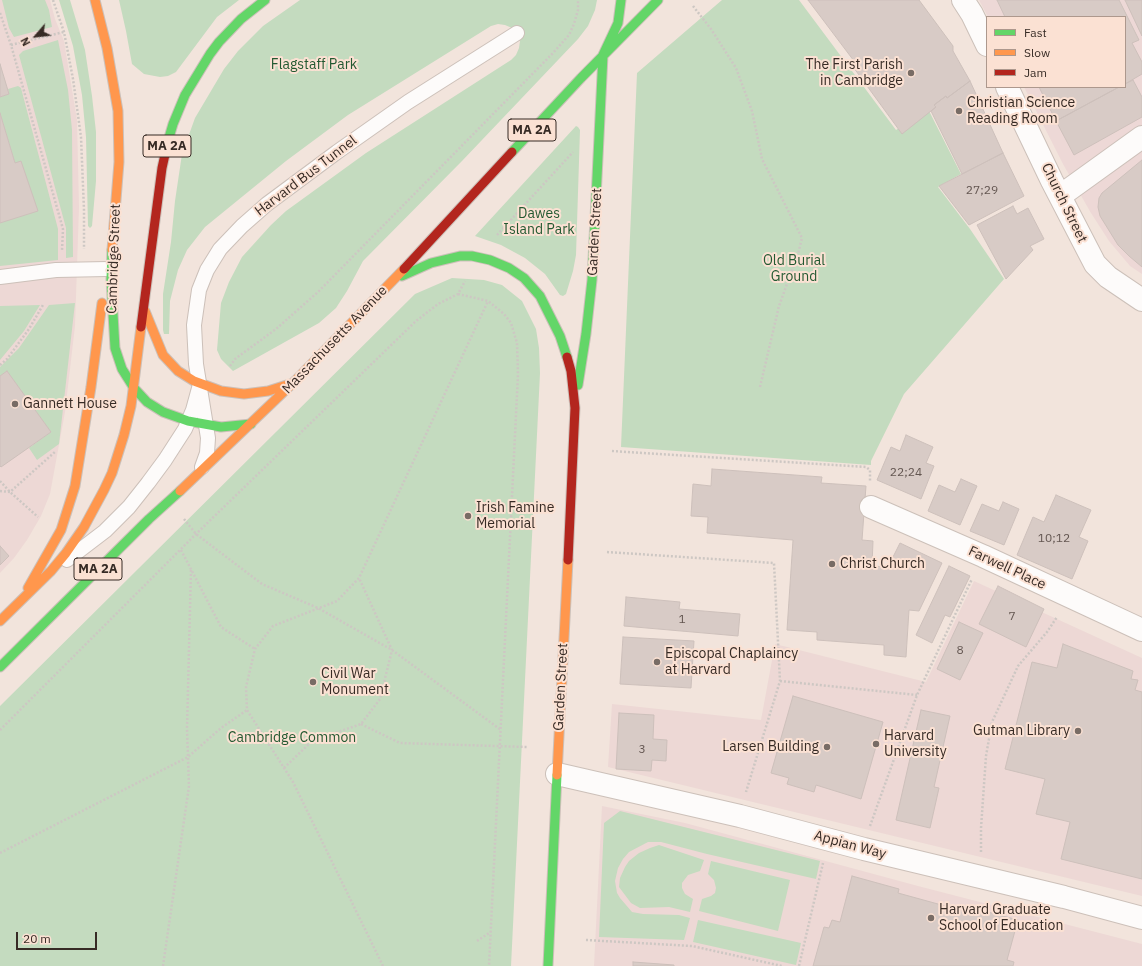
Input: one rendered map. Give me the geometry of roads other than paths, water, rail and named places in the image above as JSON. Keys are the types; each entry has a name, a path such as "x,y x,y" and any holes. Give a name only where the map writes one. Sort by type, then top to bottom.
{"main road":[{"name":"Cambridge Street","path":"95,0 107,48 118,111 118,162 112,245 111,296 115,348 122,369 134,388 147,402 157,409 188,421 207,425 229,426 251,424"},
{"name":"MA 2A","path":"0,621 66,553 84,527 112,473 124,435 134,388 162,168 168,138 185,95 201,67 219,42 241,19 265,0"},
{"path":"603,55 618,23 621,0"},
{"name":"Massachusetts Avenue","path":"0,667 148,519 198,474 296,380 391,282 603,55 658,0"},
{"name":"Garden Street","path":"574,408 586,334 592,280 603,55"},
{"path":"14,608 34,580 55,541 64,521 75,486 91,387 107,269 112,245"},
{"name":"Garden Street","path":"391,282 423,266 447,258 460,256 472,256 503,265 524,278 540,296 560,336 571,371 574,390 574,408 548,966"},
{"path":"144,308 159,348 167,361 178,371 200,384 229,392 252,393 276,389 296,380"}],"street":[{"path":"963,0 972,14 986,43"},
{"name":"Church Street","path":"1007,88 1095,264 1108,277 1142,300"},
{"path":"1060,196 1142,137"},
{"name":"Farwell Place","path":"871,496 983,556 1142,630"},
{"name":"Appian Way","path":"557,774 740,816 864,849 1064,897 1142,918"}],"lane":[{"name":"Harvard Bus Tunnel","path":"198,474 207,453 208,446 207,425 196,364 194,334 197,299 207,270 220,249 232,235 267,204 355,139 408,102 517,33"},
{"path":"0,277 56,270 107,269"},
{"name":"Harvard Bus Tunnel","path":"50,571 83,549 105,531 119,518 138,496 180,437 193,410 200,384"}],"place":[{"name":"The First Parish in Cambridge","path":"911,73"},
{"name":"Christian Science Reading Room","path":"959,111"},
{"name":"Gannett House","path":"15,404"},
{"name":"Irish Famine Memorial","path":"468,516"},
{"name":"Christ Church","path":"832,564"},
{"name":"Episcopal Chaplaincy at Harvard","path":"657,662"},
{"name":"Civil War Monument","path":"313,682"},
{"name":"Gutman Library","path":"1078,731"},
{"name":"Harvard University","path":"876,744"},
{"name":"Larsen Building","path":"827,747"},
{"name":"Harvard Graduate School of Education","path":"931,918"}],"park label":[{"name":"Flagstaff Park","path":"314,65"},
{"name":"Dawes Island Park","path":"539,222"},
{"name":"Old Burial Ground","path":"794,270"},
{"name":"Cambridge Common","path":"292,738"}]}
